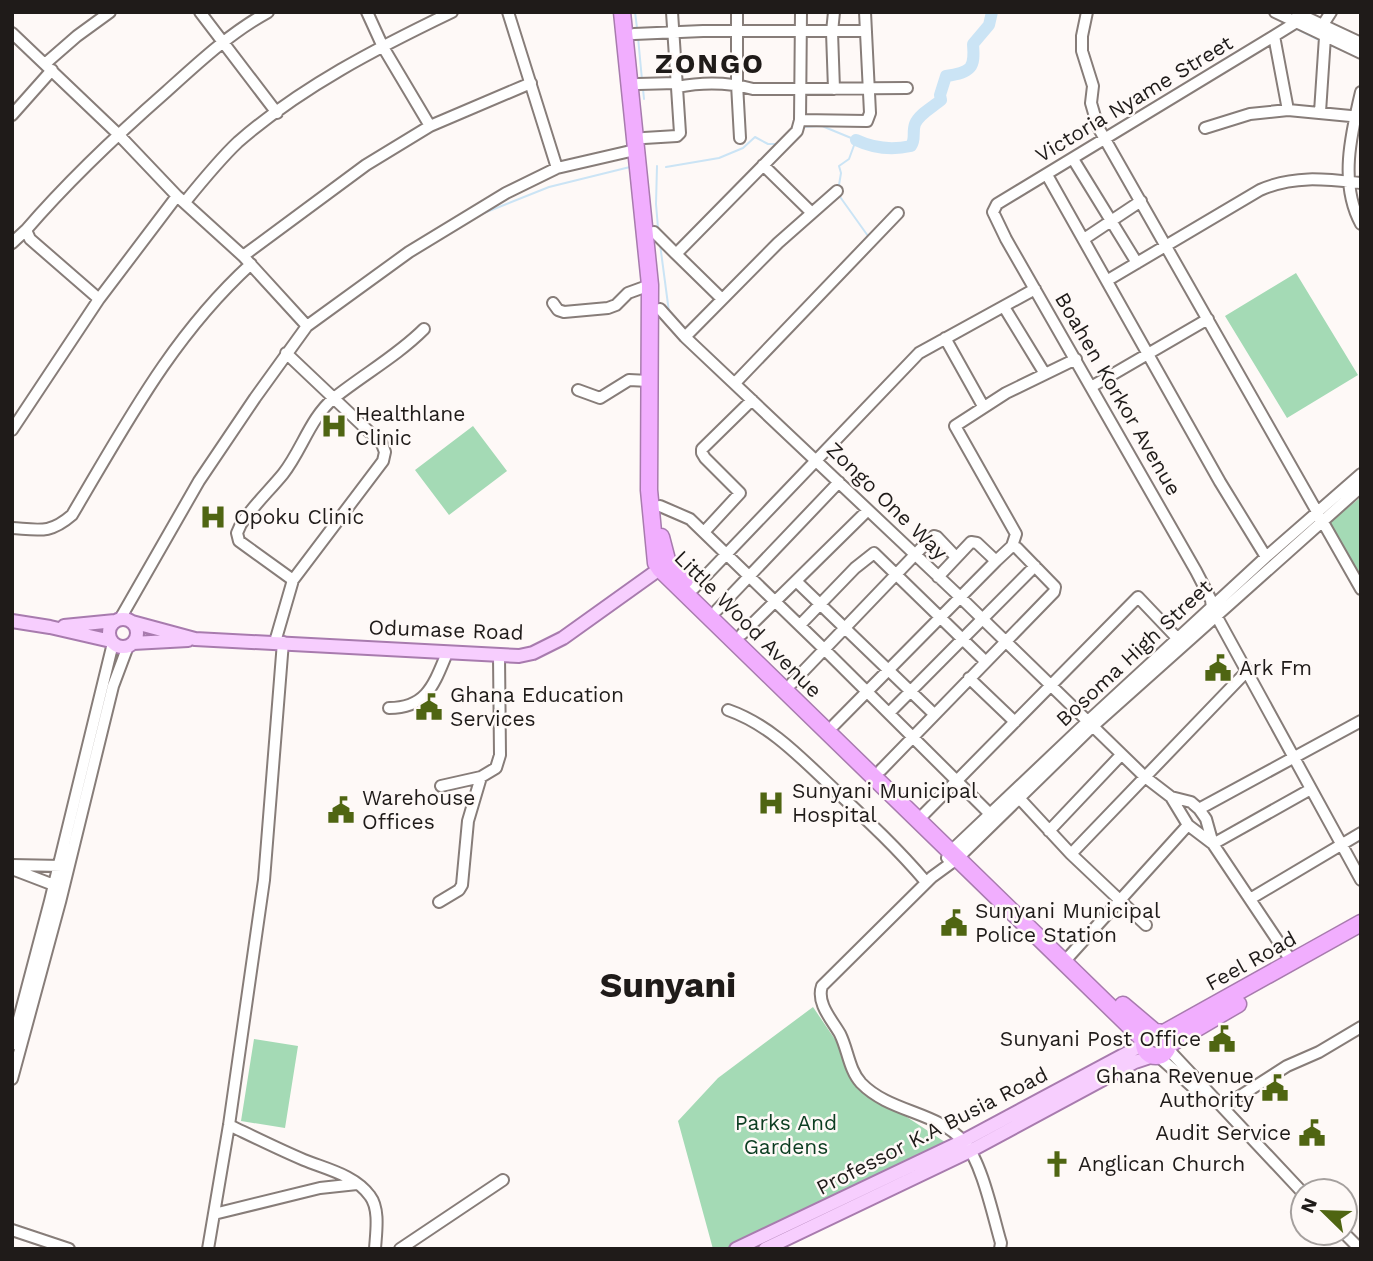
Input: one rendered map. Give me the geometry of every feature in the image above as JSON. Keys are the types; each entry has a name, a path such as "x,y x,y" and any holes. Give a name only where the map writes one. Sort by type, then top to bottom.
{"highway":[{"name":"Little Wood Avenue","path":"622,12 639,144 654,232 660,309 657,424 664,566 694,588 742,634 834,725 851,748"},
{"name":"Little Wood Avenue","path":"631,12 650,285 649,490 653,553 851,748 924,814 958,851"},
{"name":"Little Wood Avenue","path":"872,765 1157,1045"},
{"name":"Feel Road","path":"1157,1045 1361,923"},
{"name":"Feel Road","path":"1157,1045 1361,933"}],"main road":[{"name":"Odumase Road","path":"130,645 195,639 499,656 533,653 583,625 664,566"},
{"name":"Odumase Road","path":"12,621 112,642"},
{"name":"Odumase Road","path":"50,627 125,621 195,639"},
{"path":"125,621 137,630 130,645 120,647 112,642 109,631 125,621"},
{"name":"Professor K.A Busia Road","path":"765,1249 1157,1045"},
{"name":"Professor K.A Busia Road","path":"736,1249 967,1146"}],"street":[{"path":"12,115 77,36 110,12"},
{"path":"200,12 277,113"},
{"path":"12,243 118,134 222,42 268,12"},
{"path":"367,12 383,47 430,126"},
{"path":"12,430 99,299 181,199 239,142 346,67 452,12"},
{"path":"508,12 558,168"},
{"path":"125,621 126,606 134,598 192,492 307,326 409,252 506,193 558,168 679,135 672,12"},
{"path":"737,12 740,138"},
{"path":"676,254 800,124 801,12"},
{"path":"834,12 834,89"},
{"path":"800,124 867,121 870,113 870,89 865,12"},
{"path":"1087,12 1082,51 1093,86 1093,116 1361,589"},
{"path":"1275,12 1298,17 1361,53"},
{"path":"1320,113 1323,32 1331,12"},
{"name":"Victoria Nyame Street","path":"994,209 997,204 1275,36 1298,17"},
{"path":"634,34 866,31"},
{"path":"1323,32 1361,43"},
{"path":"12,33 247,260 307,326"},
{"path":"1275,36 1288,110"},
{"path":"12,528 41,530 58,527 72,515 144,393 183,336 247,260 366,165 430,126 531,83"},
{"path":"638,84 718,83 737,84 752,89 907,88"},
{"path":"1361,92 1348,182 1350,198 1361,224"},
{"path":"1205,128 1250,114 1288,110 1358,117"},
{"path":"1073,159 1137,263"},
{"path":"763,165 812,213"},
{"path":"1047,174 1220,482 1266,557"},
{"path":"1108,280 1278,182 1301,178 1361,183"},
{"path":"685,337 837,191"},
{"path":"1084,239 1141,201"},
{"name":"Boahen Korkor Avenue","path":"994,209 995,218 1215,608 1344,843 1361,880"},
{"path":"734,383 898,214"},
{"path":"26,230 30,239 99,299"},
{"path":"654,232 722,299"},
{"path":"553,303 558,310 564,312 608,308 617,305 628,293 650,285"},
{"path":"694,588 919,353 1035,289"},
{"path":"1004,307 1045,374"},
{"name":"Zongo One Way","path":"660,309 685,337 959,596 1121,755 1171,797"},
{"path":"1091,387 1209,318"},
{"path":"293,580 246,547 237,538 237,533 246,516 283,474 308,431 332,399 383,365 424,328"},
{"path":"945,338 983,407"},
{"path":"208,1249 229,1125 264,880 279,642 293,580 383,461 385,452 382,444 286,353"},
{"path":"834,725 959,596 1012,546 1016,534 955,426 983,407 1076,359"},
{"path":"578,390 600,398 629,380 649,381"},
{"path":"704,532 740,493 705,458 702,449 752,400"},
{"name":"Bosoma High Street","path":"958,851 1019,799 1089,724 1178,639 1320,517 1361,474"},
{"path":"717,610 839,482"},
{"name":"Bosoma High Street","path":"967,1146 937,1123 885,1102 861,1083 842,1038 820,1000 822,986 991,815 1215,608 1266,557 1361,487"},
{"path":"660,506 690,519 704,532 991,815"},
{"path":"742,634 868,510"},
{"path":"792,683 934,536 957,557"},
{"path":"939,577 974,541 996,561"},
{"path":"872,765 913,736 1055,592 1055,587 1012,546"},
{"path":"800,625 855,568 874,553 985,662"},
{"path":"890,713 1035,566"},
{"path":"796,580 934,715"},
{"path":"924,814 1138,597 1178,639"},
{"name":"Boahen Korkor Avenue","path":"1215,608 1247,671 1297,757 1311,789 1344,843 1361,865"},
{"path":"12,1079 63,866 112,642"},
{"path":"63,866 113,686 130,645"},
{"path":"389,708 405,708 428,694 447,653"},
{"path":"441,786 481,777 496,768 500,755 499,656"},
{"path":"1071,854 1247,671"},
{"path":"968,678 1015,722"},
{"path":"727,710 760,724 794,751 886,837 926,882"},
{"path":"1199,808 1361,721"},
{"path":"1049,831 1121,755"},
{"path":"439,901 459,890 462,885 468,821 481,777"},
{"path":"1213,844 1311,789"},
{"path":"1171,797 1188,825 1213,844"},
{"path":"1171,797 1191,802 1199,808 1206,819 1213,844 1292,962"},
{"path":"1019,799 1071,854 1146,925"},
{"path":"1068,959 1188,825"},
{"path":"1250,899 1361,832"},
{"path":"12,867 63,866"},
{"path":"12,867 58,887"},
{"path":"12,1045 58,887"},
{"path":"1223,1107 1287,1066 1319,1052 1361,1027"},
{"name":"Little Wood Avenue","path":"1157,1045 1223,1107 1251,1139"},
{"name":"Little Wood Avenue","path":"1157,1045 1289,1178"},
{"path":"229,1125 341,1174 370,1195 376,1208 375,1249"},
{"path":"967,1146 983,1183 1000,1249"},
{"path":"400,1249 503,1180"},
{"path":"214,1214 320,1188 357,1184"},
{"path":"12,1230 69,1249"}],"green space":[{"path":"1296,273 1358,375 1287,418 1225,316"},
{"path":"473,426 507,471 449,515 415,470"},
{"path":"1361,497 1361,578 1329,523"},
{"name":"Parks And Gardens","path":"813,1007 881,1100 957,1150 749,1249 713,1249 678,1121 718,1078"},
{"path":"254,1039 298,1046 285,1128 241,1121"}],"waterway":[{"path":"635,12 637,28"},
{"path":"856,140 883,148 911,146 917,120 941,100 946,76 970,68 973,44 989,25 992,12"},
{"path":"1295,28 1321,41"},
{"path":"638,37 642,80"},
{"path":"1330,45 1361,58"},
{"path":"643,89 644,99"},
{"path":"802,127 822,126 856,140 849,159 839,166 839,185"},
{"path":"666,167 719,158 743,148 755,137 768,144 777,144"},
{"path":"657,166 658,228"},
{"path":"484,213 549,187 630,167"},
{"path":"838,194 868,236"},
{"path":"660,244 669,312"},
{"path":"692,336 721,363"}],"place":[{"name":"Healthlane Clinic","path":"334,426"},
{"name":"Opoku Clinic","path":"213,517"},
{"name":"Ark Fm","path":"1218,668"},
{"name":"Ghana Education Services","path":"429,707"},
{"name":"Sunyani Municipal Hospital","path":"771,803"},
{"name":"Warehouse Offices","path":"341,810"},
{"name":"Sunyani Municipal Police Station","path":"954,923"},
{"name":"Sunyani Post Office","path":"1222,1039"},
{"name":"Ghana Revenue Authority","path":"1275,1088"},
{"name":"Audit Service","path":"1312,1133"},
{"name":"Anglican Church","path":"1057,1164"}],"district":[{"name":"ZONGO","path":"710,63"},
{"name":"Sunyani","path":"668,985"}]}
